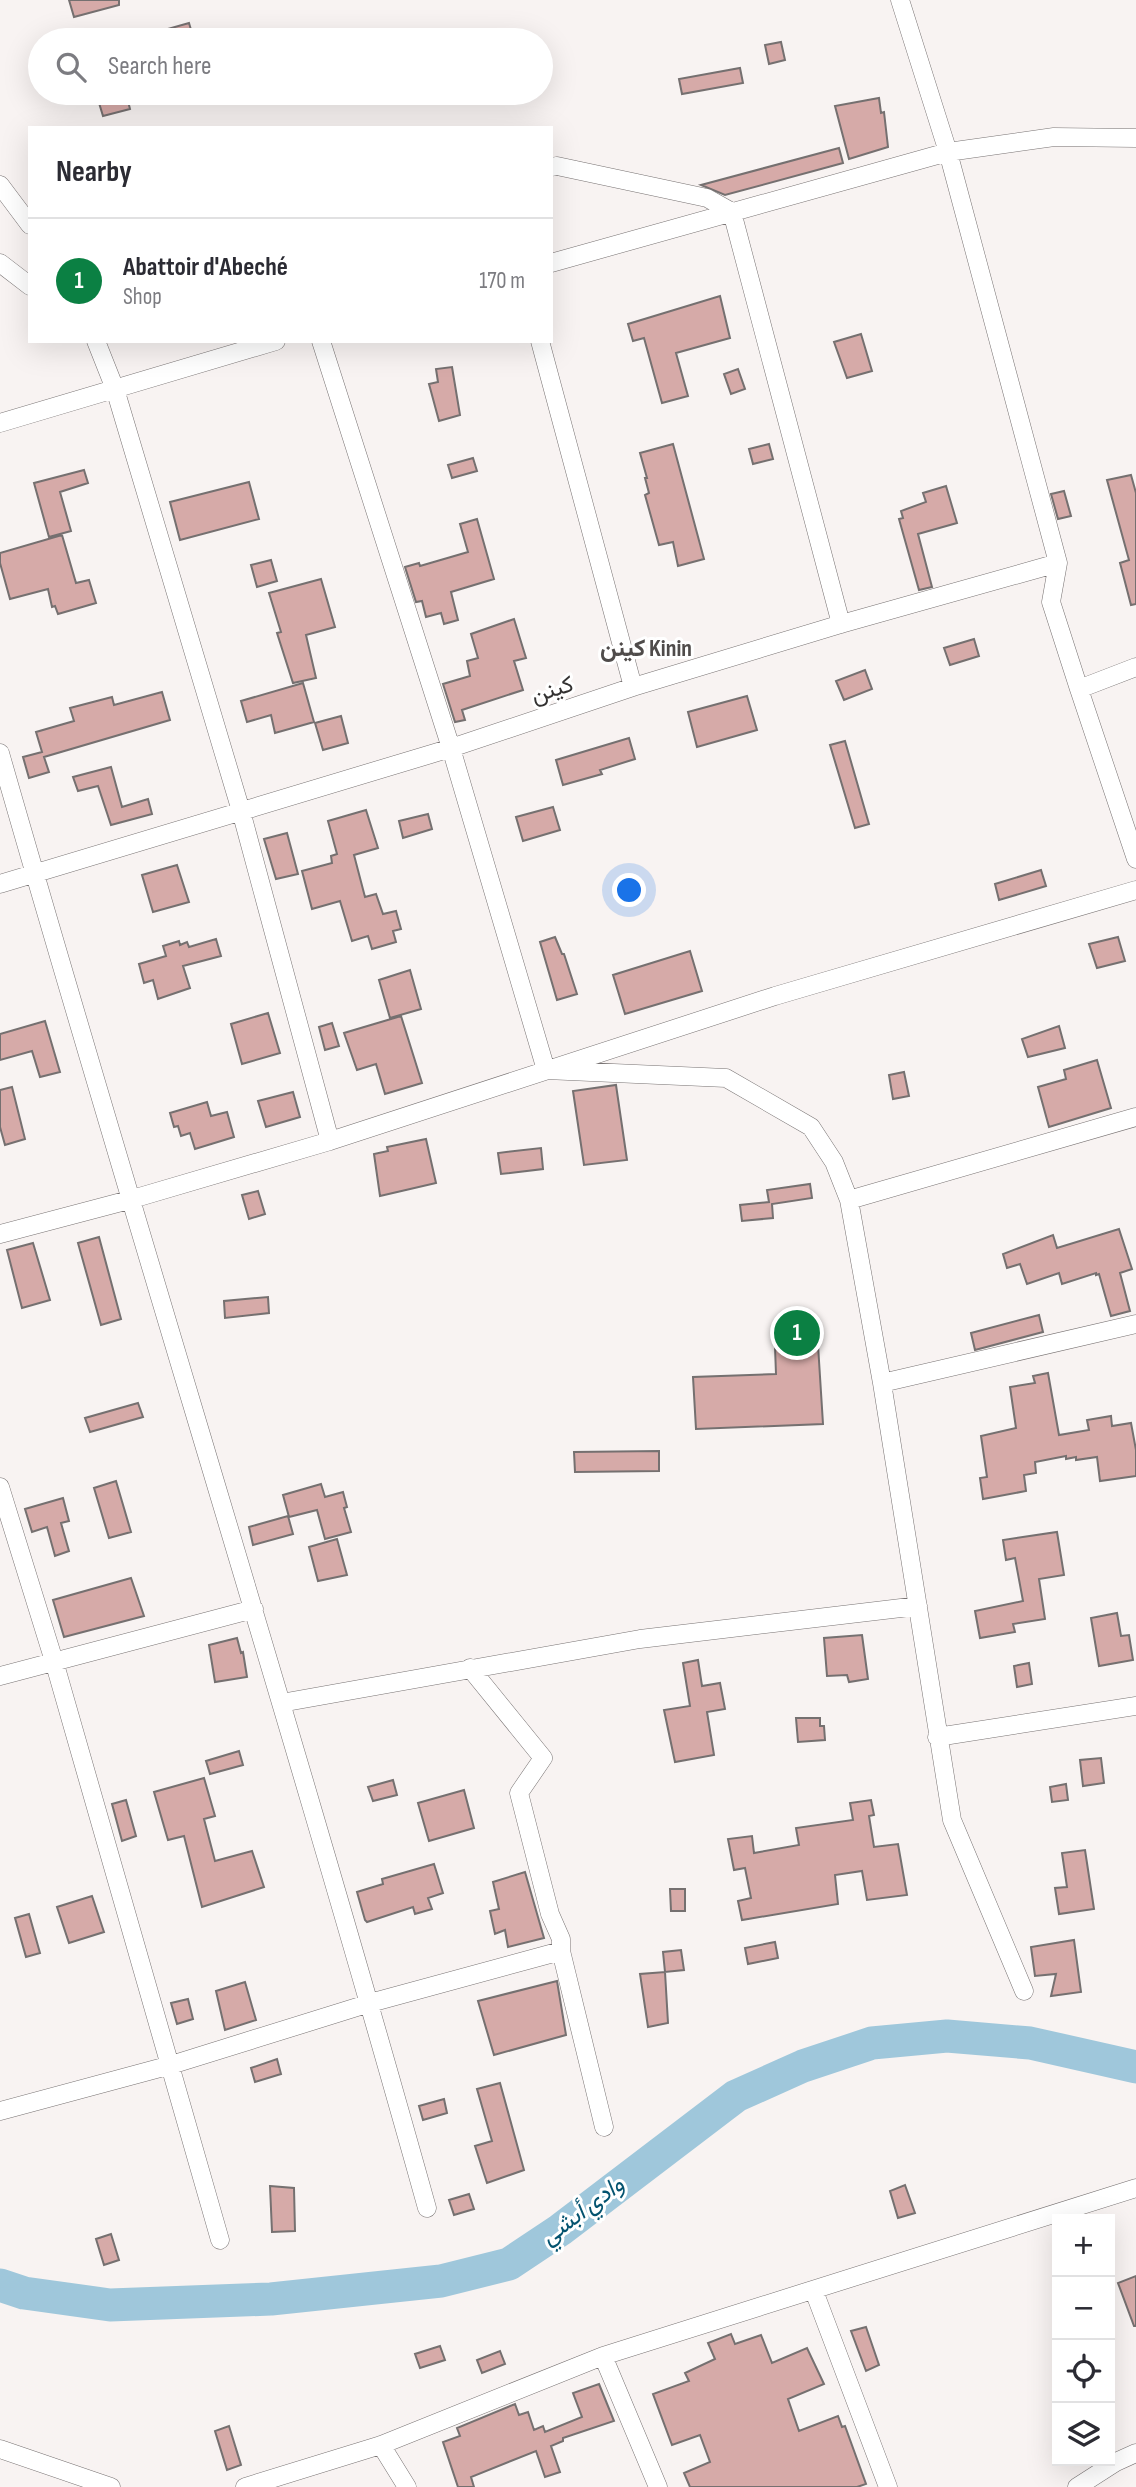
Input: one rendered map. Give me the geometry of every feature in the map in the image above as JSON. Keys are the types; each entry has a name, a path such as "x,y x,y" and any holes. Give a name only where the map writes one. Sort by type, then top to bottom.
{"street":[{"path":"900,0 948,152 1058,563 1051,602 1136,859"},
{"path":"553,263 948,152 1054,137 1136,138"},
{"path":"553,167 707,198 732,212 841,624"},
{"path":"0,185 27,221"},
{"path":"0,262 28,284"},
{"path":"97,343 115,389 241,811 330,1141"},
{"path":"0,423 269,343"},
{"path":"322,343 451,748 546,1070"},
{"path":"541,343 634,687"},
{"name":"كينن","path":"0,884 451,748 634,687 841,624 1058,563"},
{"path":"1079,689 1136,667"},
{"path":"0,753 130,1200 370,2003 427,2208"},
{"path":"0,1234 130,1200 330,1141 775,996 1136,890"},
{"path":"546,1070 726,1078 810,1127 834,1163 849,1200 882,1383 952,1820 1024,1991"},
{"path":"849,1200 1136,1117"},
{"path":"882,1383 1136,1324"},
{"path":"0,1487 54,1661 220,2240"},
{"path":"281,1703 640,1639 918,1606"},
{"path":"0,1676 254,1609"},
{"path":"470,1668 543,1758 519,1793 550,1914 561,1939 561,1951 604,2127"},
{"path":"937,1737 1136,1706"},
{"path":"0,2111 171,2065 370,2003 561,1951"},
{"path":"246,2487 381,2445 603,2356 1136,2188"},
{"path":"814,2291 888,2487"},
{"path":"603,2356 658,2487"},
{"path":"381,2445 407,2487"},
{"path":"0,2449 111,2487"},
{"path":"1077,2487 1116,2462 1136,2453"}],"building":[{"path":"69,0 119,0 119,5 74,17"},
{"path":"189,23 190,28 171,28"},
{"path":"781,42 785,60 769,64 765,45"},
{"path":"740,68 743,83 682,94 679,79"},
{"path":"879,98 881,113 884,112 888,147 849,159 835,106"},
{"path":"100,105 129,105 130,109 103,116"},
{"path":"839,148 843,163 725,195 701,185"},
{"path":"720,296 730,338 676,353 688,396 662,403 644,338 633,341 628,324"},
{"path":"861,334 872,371 847,378 834,342"},
{"path":"452,367 460,415 439,421 429,384 438,382 436,369"},
{"path":"738,369 745,389 731,394 724,374"},
{"path":"673,444 704,559 678,566 673,542 659,545 645,495 649,493 640,453"},
{"path":"769,444 773,459 753,464 749,449"},
{"path":"473,458 477,471 452,478 448,465"},
{"path":"84,470 88,483 60,492 71,531 49,537 34,483"},
{"path":"1131,475 1136,493 1136,604 1131,605 1120,563 1129,560 1107,480"},
{"path":"249,482 259,519 180,540 170,502"},
{"path":"946,486 957,523 918,534 932,587 919,590 899,519 903,518 901,511 926,502 923,493"},
{"path":"1064,491 1071,516 1058,519 1051,494"},
{"path":"477,519 494,579 451,592 458,620 444,624 441,613 426,617 422,601 416,602 405,567 419,563 420,566 468,552 460,524"},
{"path":"62,535 76,583 89,580 96,603 58,614 55,606 52,607 48,589 10,599 0,563 0,553"},
{"path":"271,560 277,581 257,587 251,565"},
{"path":"321,579 335,627 306,635 316,678 293,683 277,633 281,632 269,593"},
{"path":"514,619 526,658 514,661 523,690 462,710 465,720 455,722 443,684 470,676 467,661 478,658 471,634"},
{"path":"974,639 979,656 950,665 944,648"},
{"path":"865,670 872,689 844,700 836,681"},
{"path":"303,683 314,722 275,733 271,715 247,722 241,701"},
{"path":"162,692 170,720 44,757 49,772 29,778 23,757 42,752 36,732 74,721 70,708 112,697 114,705"},
{"path":"747,696 757,730 697,747 688,712"},
{"path":"341,716 348,743 323,750 315,723"},
{"path":"629,738 635,759 600,770 602,774 563,785 556,760"},
{"path":"845,741 869,824 855,828 830,745"},
{"path":"111,767 122,807 148,799 152,814 111,825 98,786 78,791 73,777"},
{"path":"553,807 560,830 523,841 516,817"},
{"path":"366,810 378,848 354,855 365,897 376,894 383,914 396,911 401,929 393,931 396,942 372,949 368,936 352,941 340,901 312,909 302,871 332,863 331,856 337,854 328,821"},
{"path":"428,814 432,829 403,838 399,821"},
{"path":"287,833 298,874 276,879 264,839"},
{"path":"177,865 189,902 153,912 142,875"},
{"path":"1041,870 1046,886 999,900 995,884"},
{"path":"555,937 564,954 577,994 557,1000 540,942"},
{"path":"1118,937 1125,961 1097,968 1089,944"},
{"path":"216,939 221,956 183,966 190,988 158,999 153,980 144,983 139,964 166,956 163,946 179,941 180,945 187,942 189,947"},
{"path":"690,951 702,991 625,1014 613,975"},
{"path":"410,970 421,1009 390,1018 379,980"},
{"path":"268,1013 280,1053 242,1064 231,1024"},
{"path":"401,1016 422,1083 385,1094 376,1064 357,1070 344,1033"},
{"path":"45,1021 60,1072 40,1077 32,1051 0,1060 0,1034"},
{"path":"332,1023 339,1046 325,1050 319,1027"},
{"path":"1059,1026 1065,1048 1028,1057 1022,1039"},
{"path":"1097,1060 1111,1108 1049,1127 1038,1087 1066,1079 1064,1070"},
{"path":"904,1072 909,1096 893,1099 889,1075"},
{"path":"616,1085 627,1160 584,1165 573,1091"},
{"path":"12,1087 25,1139 5,1145 0,1127 0,1090"},
{"path":"293,1092 300,1117 266,1127 258,1101"},
{"path":"207,1102 211,1116 227,1112 234,1137 195,1149 190,1133 181,1136 178,1126 174,1127 170,1113"},
{"path":"426,1139 436,1183 380,1196 374,1154 388,1151 387,1147"},
{"path":"541,1148 543,1169 501,1174 498,1153"},
{"path":"810,1184 812,1198 772,1204 773,1218 742,1221 740,1205 769,1202 767,1190"},
{"path":"258,1191 265,1214 249,1219 242,1195"},
{"path":"1119,1229 1132,1269 1120,1273 1130,1311 1111,1316 1099,1274 1062,1284 1059,1273 1027,1284 1020,1264 1007,1268 1003,1254 1053,1235 1057,1248"},
{"path":"99,1237 121,1319 101,1325 78,1243"},
{"path":"33,1243 50,1300 22,1308 7,1250"},
{"path":"268,1297 269,1313 225,1318 224,1301"},
{"path":"1039,1315 1043,1332 975,1350 971,1333"},
{"path":"818,1345 823,1424 696,1429 693,1377 776,1374 775,1347"},
{"path":"1048,1373 1059,1435 1089,1430 1087,1420 1111,1416 1112,1426 1131,1423 1136,1450 1136,1476 1100,1481 1097,1457 1076,1460 1076,1457 1066,1459 1066,1456 1035,1462 1036,1473 1024,1475 1026,1491 983,1499 980,1478 987,1477 981,1436 1016,1428 1010,1387 1035,1383 1033,1376"},
{"path":"138,1403 143,1417 90,1432 85,1418"},
{"path":"659,1451 659,1471 575,1472 574,1452"},
{"path":"116,1481 131,1532 109,1538 94,1488"},
{"path":"321,1484 325,1497 343,1492 347,1507 344,1508 351,1532 325,1539 317,1510 289,1517 283,1495"},
{"path":"63,1498 69,1521 61,1523 69,1551 55,1556 47,1527 32,1532 25,1509"},
{"path":"288,1516 293,1534 253,1545 249,1527"},
{"path":"1057,1532 1064,1575 1039,1579 1045,1619 1013,1624 1015,1632 980,1638 975,1611 1023,1601 1015,1558 1006,1560 1003,1540"},
{"path":"337,1539 347,1575 318,1581 309,1547"},
{"path":"131,1578 144,1616 64,1637 53,1600"},
{"path":"1117,1613 1121,1636 1129,1635 1133,1660 1099,1666 1091,1618"},
{"path":"862,1635 868,1679 849,1682 847,1675 827,1676 824,1638"},
{"path":"237,1638 241,1653 243,1652 247,1677 215,1682 209,1645"},
{"path":"698,1660 702,1686 720,1683 725,1709 707,1712 714,1755 675,1762 664,1710 690,1706 683,1663"},
{"path":"1029,1663 1032,1684 1017,1687 1014,1666"},
{"path":"796,1718 820,1718 820,1726 824,1726 825,1740 798,1742"},
{"path":"239,1751 243,1765 210,1774 206,1761"},
{"path":"1101,1758 1104,1783 1083,1786 1080,1760"},
{"path":"204,1778 215,1816 204,1819 215,1861 252,1851 264,1887 202,1907 184,1836 168,1840 154,1792"},
{"path":"393,1780 397,1795 373,1801 368,1787"},
{"path":"1066,1784 1068,1800 1052,1802 1050,1787"},
{"path":"464,1790 474,1828 429,1841 418,1803"},
{"path":"126,1800 136,1836 122,1841 112,1804"},
{"path":"871,1800 874,1815 869,1816 874,1847 898,1844 907,1895 867,1900 862,1871 835,1875 838,1904 742,1920 738,1901 751,1898 745,1868 734,1870 728,1839 752,1836 754,1853 799,1845 796,1828 853,1820 850,1803"},
{"path":"1085,1850 1094,1909 1059,1914 1055,1888 1067,1887 1062,1853"},
{"path":"434,1864 443,1893 428,1898 432,1909 415,1914 413,1907 367,1922 365,1920 357,1892 383,1884 382,1879"},
{"path":"525,1872 544,1938 508,1947 505,1930 495,1934 490,1911 499,1909 493,1882"},
{"path":"670,1889 685,1889 685,1911 671,1911"},
{"path":"92,1896 104,1932 69,1943 57,1907"},
{"path":"29,1914 40,1953 26,1957 15,1918"},
{"path":"1074,1940 1081,1992 1051,1996 1056,1974 1035,1976 1031,1947"},
{"path":"775,1942 778,1958 748,1964 745,1948"},
{"path":"681,1950 684,1970 665,1972 663,1952"},
{"path":"665,1972 668,2023 648,2027 640,1974"},
{"path":"557,1981 566,2035 494,2055 478,2001"},
{"path":"245,1982 256,2020 225,2030 216,1991"},
{"path":"188,1999 193,2019 177,2024 171,2003"},
{"path":"277,2059 281,2074 255,2082 251,2068"},
{"path":"500,2083 524,2170 487,2183 475,2146 492,2141 477,2089"},
{"path":"444,2099 447,2113 423,2120 419,2106"},
{"path":"905,2185 915,2213 898,2218 890,2191"},
{"path":"270,2186 294,2188 295,2231 272,2232"},
{"path":"469,2194 474,2209 454,2215 449,2200"},
{"path":"111,2234 119,2260 104,2265 96,2239"},
{"path":"1136,2276 1136,2326 1134,2326 1118,2283"},
{"path":"866,2327 879,2365 866,2371 851,2331"},
{"path":"731,2334 735,2344 761,2335 772,2363 807,2348 824,2384 788,2399 799,2431 838,2416 842,2427 845,2426 866,2484 857,2487 690,2487 684,2473 710,2462 700,2435 672,2445 653,2394 689,2381 685,2373 715,2359 708,2343"},
{"path":"440,2346 445,2360 420,2368 415,2354"},
{"path":"500,2351 505,2364 482,2373 477,2360"},
{"path":"599,2384 614,2421 563,2438 563,2441 551,2446 560,2472 545,2477 536,2451 471,2477 474,2487 458,2487 443,2442 460,2436 457,2428 515,2404 519,2415 528,2412 534,2430 543,2426 545,2432 582,2417 573,2393"},
{"path":"229,2426 241,2465 227,2470 215,2431"}],"waterway":[{"name":"وادي أبشي","path":"0,2285 24,2293 110,2305 271,2299 441,2281 509,2264 560,2230 736,2096 803,2066 872,2043 947,2036 1030,2043 1136,2067"}],"place":[{"name":"Abattoir d'Abeché","path":"797,1333"}],"district":[{"name":"كينن Kinin","path":"646,648"}]}
